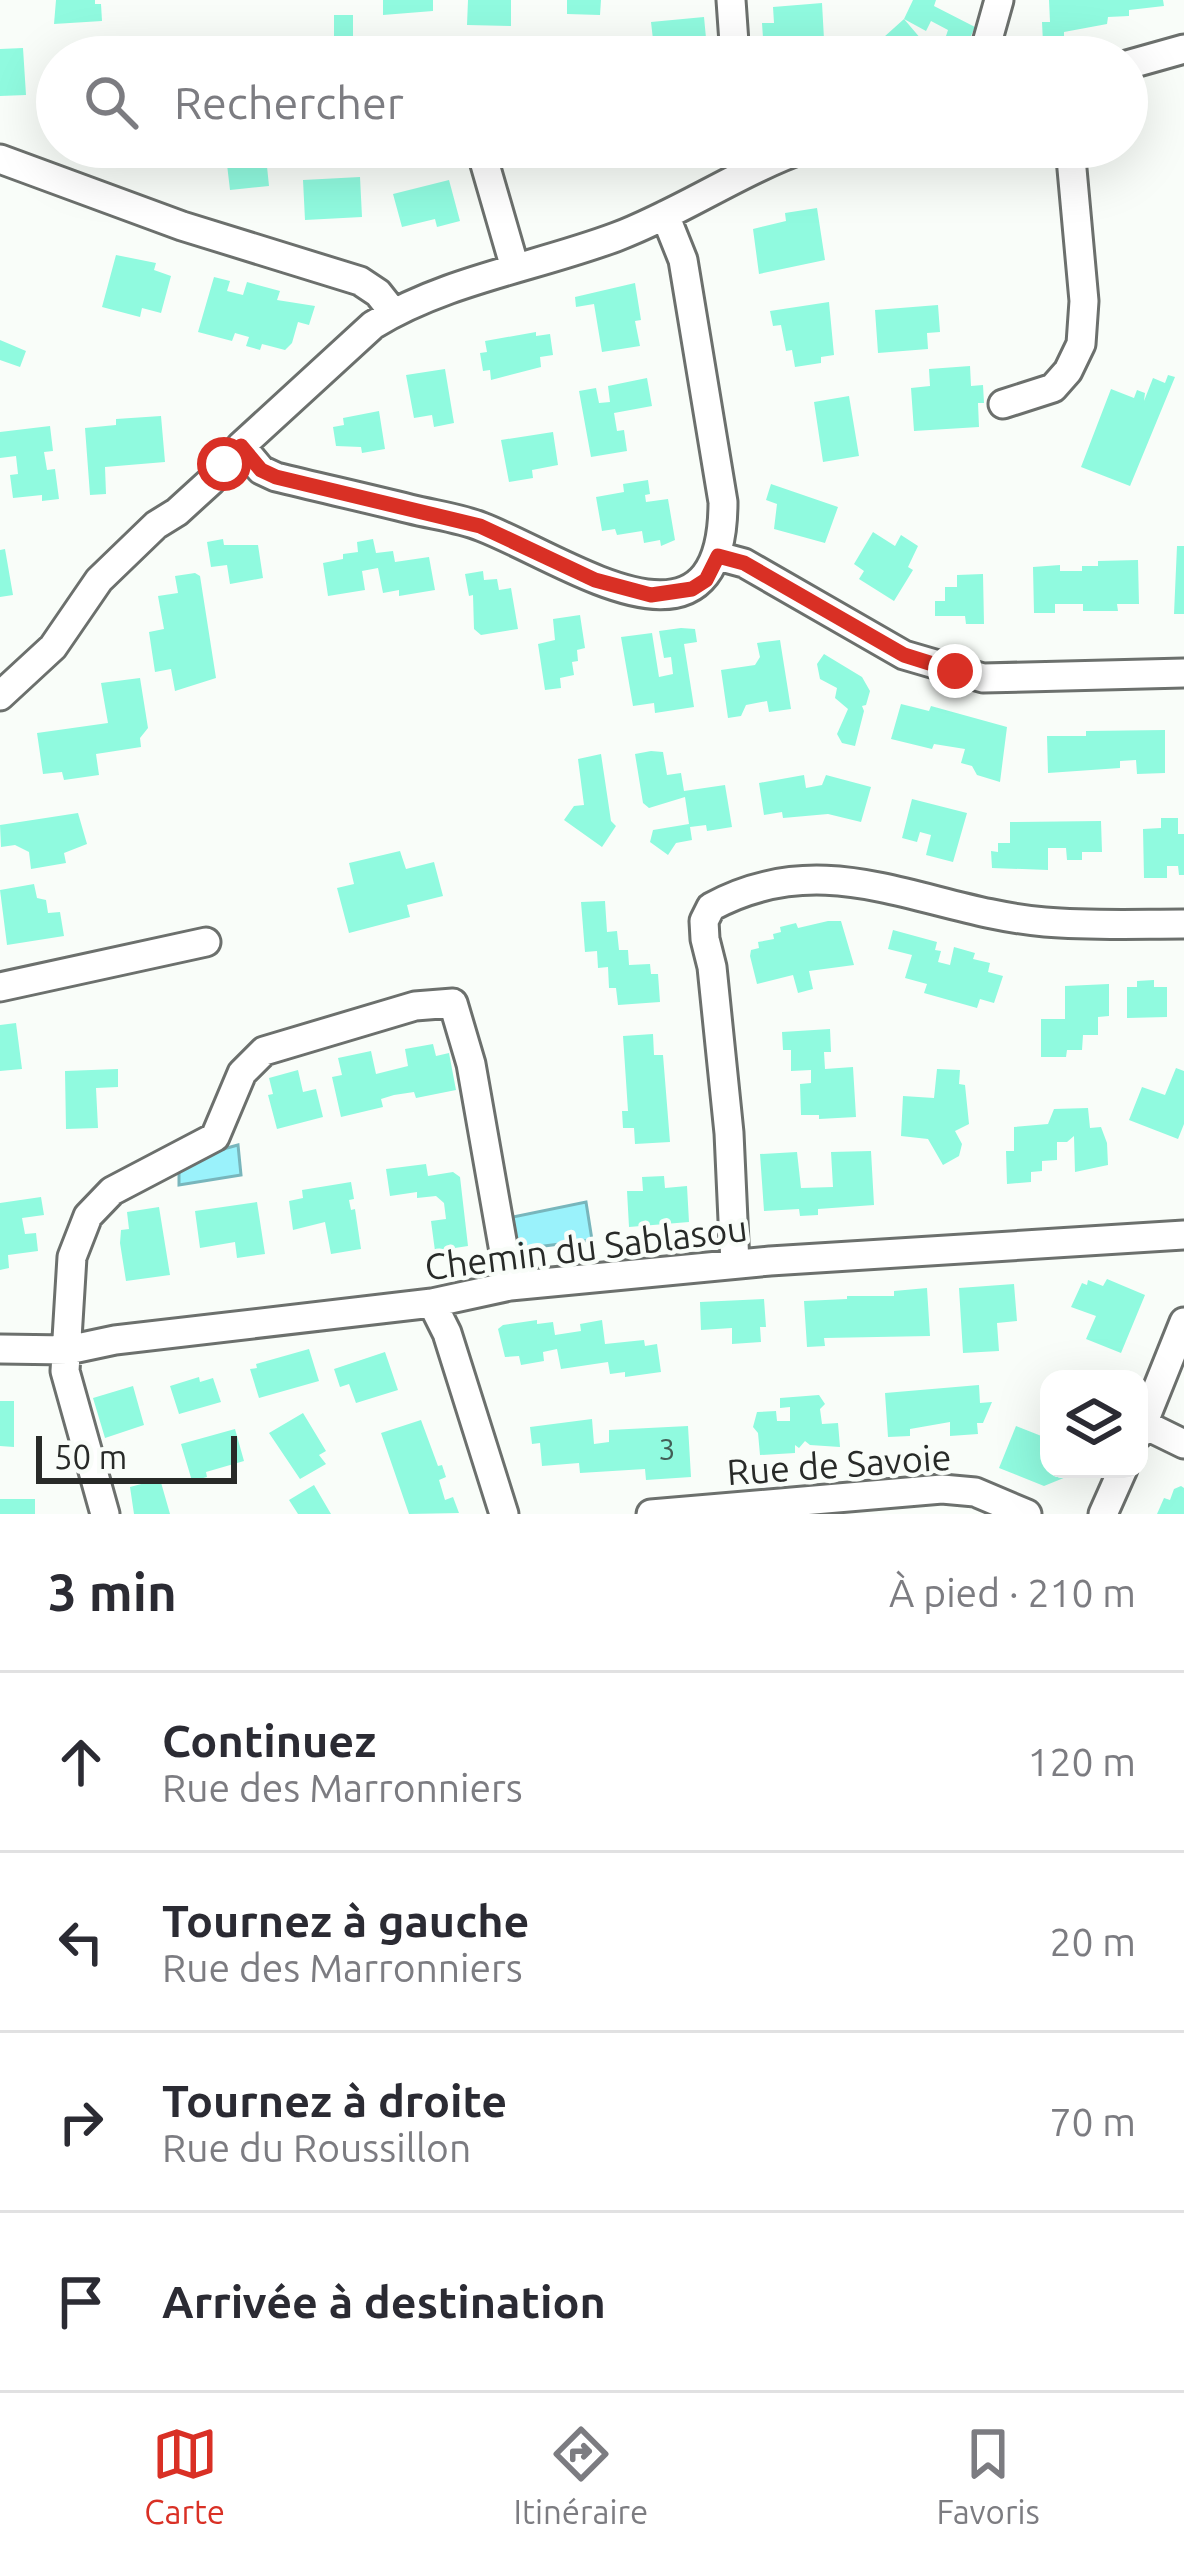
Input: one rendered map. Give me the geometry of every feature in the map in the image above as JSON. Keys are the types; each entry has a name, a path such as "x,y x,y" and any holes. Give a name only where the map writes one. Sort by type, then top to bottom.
{"street":[{"path":"731,0 734,36"},
{"path":"989,36 999,0"},
{"path":"1148,59 1184,49"},
{"path":"0,159 182,226 360,281 393,312"},
{"path":"486,168 515,268"},
{"path":"0,696 53,647 99,580 211,482 241,446 373,325 393,312 610,239 665,215 736,168"},
{"path":"1003,404 1053,388 1081,344 1084,301 1072,168"},
{"path":"241,446 261,470 276,477 480,526 595,580 651,595 692,589 706,580 718,556 724,502 683,260 665,215"},
{"path":"718,556 744,563 904,655 955,671 983,677 1184,673"},
{"path":"735,1264 729,1133 705,939 704,921 710,907 754,888 820,878 861,881 1042,922 1184,924"},
{"path":"0,987 206,942"},
{"path":"105,1514 65,1371 72,1257 88,1216 112,1191 215,1137 242,1073 264,1051 415,1006 453,1003 471,1064 510,1286"},
{"name":"Chemin du Sablasou","path":"0,1348 68,1350 116,1340 432,1303 510,1286 735,1264 1184,1235"},
{"path":"432,1303 447,1334 504,1514"},
{"path":"1148,1412 1184,1322"},
{"path":"1148,1431 1184,1444"},
{"path":"1102,1514 1119,1478"},
{"name":"Rue de Savoie","path":"651,1514 942,1489 975,1492 1027,1514"}],"water":[{"path":"238,1145 241,1175 179,1185 179,1172 216,1151"},
{"path":"586,1202 592,1240 512,1250 508,1218"}],"building":[{"path":"56,0 95,0 101,4 102,21 54,24"},
{"path":"383,0 433,0 433,11 383,15"},
{"path":"468,0 511,0 511,26 467,25"},
{"path":"567,0 601,0 600,15 567,14"},
{"path":"913,0 936,0 934,6 975,27 971,36 946,36 948,30 931,21 926,31 904,19"},
{"path":"1049,0 1163,0 1164,6 1129,10 1129,16 1108,17 1107,24 1064,32 1064,36 1043,36 1042,22 1050,22"},
{"path":"822,3 824,36 763,36 762,23 774,23 773,7"},
{"path":"334,15 353,15 353,36 334,36"},
{"path":"704,17 706,36 653,36 651,22"},
{"path":"904,19 918,36 885,36"},
{"path":"23,48 26,95 0,96 0,49"},
{"path":"227,168 267,168 269,186 230,190"},
{"path":"360,177 362,217 305,220 303,180"},
{"path":"449,180 460,221 437,227 435,219 402,227 393,194"},
{"path":"817,208 825,260 759,274 753,229 786,221 785,213"},
{"path":"116,255 156,263 154,270 171,276 161,313 142,308 140,317 102,307"},
{"path":"214,277 230,281 227,291 243,295 247,282 280,291 277,300 315,306 309,325 298,322 285,350 262,344 260,350 246,346 249,337 235,333 232,341 198,332"},
{"path":"635,283 640,346 602,352 594,304 576,307 575,297"},
{"path":"829,302 834,355 821,357 821,363 795,367 781,325 773,326 770,311"},
{"path":"938,305 940,332 927,333 928,349 878,353 875,310"},
{"path":"536,332 536,336 550,334 553,355 540,357 541,367 491,380 490,370 483,371 480,353 487,352 485,341"},
{"path":"0,340 26,351 20,367 0,360"},
{"path":"970,366 971,386 983,385 979,427 914,431 911,388 930,386 929,369"},
{"path":"445,369 454,423 434,427 432,415 414,418 406,375"},
{"path":"1168,375 1175,377 1130,486 1081,467 1111,389 1134,398 1137,390 1145,393 1144,401 1153,378 1165,383"},
{"path":"647,378 652,406 614,413 617,431 624,430 627,451 591,457 579,391 596,388 599,403 610,402 608,386"},
{"path":"849,396 859,456 823,462 814,402"},
{"path":"379,411 385,449 362,453 361,447 336,446 333,427 344,425 343,418"},
{"path":"161,416 165,462 105,467 106,494 90,495 85,428 116,425 116,419"},
{"path":"50,426 53,451 44,452 47,470 55,469 59,499 42,501 42,495 13,498 10,475 18,474 16,456 0,458 0,432"},
{"path":"553,432 558,465 532,470 533,478 509,482 501,440"},
{"path":"648,480 646,502 668,499 675,540 661,546 660,540 644,543 642,531 617,535 615,529 602,531 596,497 624,492 623,484"},
{"path":"771,484 838,507 825,543 774,529 777,504 766,500"},
{"path":"873,532 895,546 901,535 918,546 908,567 913,570 894,601 859,579 864,571 854,564"},
{"path":"223,539 224,545 258,545 263,578 230,584 227,565 211,567 207,542"},
{"path":"373,539 376,553 393,551 395,562 429,557 435,590 399,596 399,590 383,593 378,568 362,571 365,590 328,596 323,563 358,552 357,542"},
{"path":"1177,546 1184,546 1184,614 1174,614"},
{"path":"5,549 13,595 0,597 0,550"},
{"path":"1138,560 1139,604 1117,604 1118,611 1083,611 1083,604 1055,604 1055,613 1034,613 1033,567 1060,565 1060,571 1082,571 1082,566 1098,566 1098,561"},
{"path":"483,571 484,580 497,579 499,590 511,588 518,629 481,635 474,629 473,595 469,596 465,574"},
{"path":"983,574 984,624 966,624 965,616 935,616 935,601 945,601 945,587 957,587 957,575"},
{"path":"175,576 200,576 216,678 175,691 171,669 155,672 149,632 164,629 158,596 178,593"},
{"path":"580,615 585,648 577,650 578,661 572,662 574,675 560,678 561,688 545,690 538,644 555,640 553,619"},
{"path":"695,629 697,642 684,644 694,707 655,713 654,703 633,706 621,637 652,633 659,677 673,674 671,657 664,658 659,631"},
{"path":"780,640 791,709 769,712 767,701 746,705 741,716 728,718 721,670 755,665 760,657 757,643"},
{"path":"824,654 862,677 870,691 862,706 855,746 842,743 837,734 848,709 835,698 837,688 820,679 817,664"},
{"path":"140,678 148,728 140,738 141,747 96,754 99,775 64,780 62,772 43,774 37,733 108,723 101,683"},
{"path":"901,704 929,711 931,706 1007,727 1000,782 977,775 972,766 961,763 965,749 934,744 932,749 891,739"},
{"path":"1165,730 1165,773 1137,774 1136,760 1120,761 1120,768 1048,773 1047,736"},
{"path":"663,752 667,775 681,773 684,791 725,785 732,827 707,831 706,825 690,827 692,840 676,843 668,855 650,842 653,830 689,824 685,797 649,808 643,803 635,754"},
{"path":"601,754 611,821 616,826 602,847 564,820 574,806 584,805 578,759"},
{"path":"804,775 806,788 822,785 826,775 871,787 861,822 828,814 764,815 759,783"},
{"path":"912,799 967,813 953,862 926,855 931,835 920,832 917,842 902,838"},
{"path":"78,813 87,844 64,853 66,863 31,869 29,852 15,845 1,847 0,825"},
{"path":"1161,818 1178,818 1178,834 1184,834 1184,875 1179,875 1178,866 1167,866 1167,878 1144,878 1143,829 1161,828"},
{"path":"1101,821 1102,852 1082,852 1082,860 1067,860 1066,848 1048,848 1048,870 992,868 991,851 998,852 998,843 1010,843 1010,822"},
{"path":"400,851 406,869 434,862 443,896 407,905 410,917 349,933 337,888 354,884 349,863"},
{"path":"34,884 37,898 46,900 48,913 60,912 64,936 7,945 0,890"},
{"path":"605,901 607,932 617,931 619,950 628,950 629,965 650,964 651,974 658,974 660,1002 618,1005 616,988 609,988 608,967 598,968 597,951 585,952 581,902"},
{"path":"841,921 854,965 809,971 813,989 798,993 793,975 757,984 750,956 751,950 759,948 758,942 774,939 780,927"},
{"path":"893,930 937,942 938,962 950,965 954,947 990,963 988,972 1003,976 994,1003 980,999 977,1008 924,993 927,984 905,978 912,955 888,949"},
{"path":"1154,980 1154,987 1167,987 1167,1017 1127,1018 1127,987"},
{"path":"1109,984 1109,1016 1098,1017 1098,1035 1083,1035 1082,1050 1067,1050 1066,1057 1041,1057 1041,1019 1065,1019 1065,986"},
{"path":"16,1023 22,1069 0,1071 0,1025"},
{"path":"830,1029 831,1052 824,1052 825,1069 853,1067 856,1117 801,1115 800,1084 811,1083 811,1070 791,1071 791,1050 783,1050 782,1032"},
{"path":"653,1034 654,1055 663,1055 670,1142 635,1144 634,1128 623,1128 622,1111 628,1111 623,1036"},
{"path":"433,1044 436,1056 449,1053 456,1090 416,1098 414,1092 394,1095 381,1099 383,1107 341,1117 332,1077 342,1075 338,1058 371,1051 376,1074 408,1066 405,1049"},
{"path":"1176,1068 1184,1071 1184,1124 1178,1139 1129,1120 1142,1087 1165,1095"},
{"path":"118,1069 118,1087 96,1088 98,1128 66,1129 65,1071"},
{"path":"937,1069 960,1070 969,1124 955,1131 962,1144 959,1156 943,1165 928,1139 901,1136 903,1096 934,1098"},
{"path":"298,1070 303,1092 316,1089 323,1117 277,1129 268,1095 273,1094 269,1078"},
{"path":"1088,1108 1090,1128 1101,1127 1107,1143 1108,1165 1075,1172 1074,1136 1057,1142 1057,1160 1042,1161 1042,1171 1031,1172 1031,1182 1007,1184 1006,1151 1014,1151 1014,1127 1048,1124 1054,1109"},
{"path":"871,1151 874,1205 818,1209 818,1215 800,1216 799,1209 764,1211 760,1154 797,1152 801,1188 833,1187 831,1152"},
{"path":"426,1164 428,1176 453,1172 460,1177 468,1246 435,1251 431,1221 446,1219 444,1203 436,1196 417,1198 417,1192 390,1196 386,1169"},
{"path":"664,1176 665,1188 687,1186 689,1222 629,1227 627,1191 643,1191 642,1177"},
{"path":"351,1182 354,1199 349,1200 351,1210 355,1209 361,1249 331,1254 325,1222 293,1230 289,1201 303,1198 302,1190"},
{"path":"41,1197 44,1215 22,1218 25,1234 36,1233 38,1251 8,1255 9,1268 0,1270 0,1203"},
{"path":"257,1202 265,1254 237,1258 235,1242 200,1248 195,1211"},
{"path":"159,1207 170,1275 126,1281 120,1243 121,1230 129,1229 127,1212"},
{"path":"1107,1279 1145,1295 1121,1353 1086,1339 1096,1316 1071,1307 1082,1283 1087,1285 1088,1280 1103,1286"},
{"path":"1014,1284 1017,1321 997,1323 999,1351 963,1353 959,1288"},
{"path":"927,1288 930,1336 824,1338 825,1346 807,1347 804,1301 894,1296 894,1291"},
{"path":"764,1299 766,1327 760,1327 761,1342 732,1344 732,1328 701,1330 700,1302"},
{"path":"537,1320 537,1324 553,1322 555,1335 581,1331 580,1324 602,1320 605,1344 644,1340 645,1346 657,1344 661,1372 625,1377 625,1372 610,1374 608,1362 561,1369 557,1349 543,1352 544,1361 521,1365 519,1356 505,1357 498,1329"},
{"path":"309,1349 319,1381 259,1398 250,1369"},
{"path":"385,1352 398,1390 356,1403 349,1384 340,1387 334,1369"},
{"path":"199,1377 200,1382 213,1378 221,1402 179,1414 170,1386"},
{"path":"979,1385 980,1403 992,1402 983,1423 977,1423 978,1434 950,1436 950,1422 910,1429 910,1436 888,1437 885,1393"},
{"path":"133,1386 144,1425 105,1438 93,1398"},
{"path":"819,1395 825,1404 820,1409 822,1424 838,1423 840,1447 805,1441 799,1448 795,1445 795,1453 760,1455 753,1427 757,1412 776,1411 777,1421 790,1421 790,1407 780,1408 780,1398"},
{"path":"0,1401 14,1401 14,1447 0,1446"},
{"path":"303,1413 326,1451 319,1455 326,1464 300,1479 269,1433"},
{"path":"592,1419 594,1444 609,1442 609,1430 688,1426 691,1477 646,1480 645,1469 580,1473 579,1463 542,1466 540,1443 532,1444 530,1427"},
{"path":"421,1420 446,1477 439,1480 445,1500 453,1497 459,1513 409,1514 381,1433"},
{"path":"1016,1426 1040,1435 1040,1478 1064,1478 1044,1486 999,1468"},
{"path":"235,1429 244,1461 192,1481 181,1444"},
{"path":"160,1479 170,1514 134,1514 130,1487"},
{"path":"314,1485 331,1514 298,1514 289,1500"},
{"path":"1181,1486 1184,1514 1157,1514 1164,1498 1170,1500 1174,1489"},
{"path":"0,1499 35,1499 35,1514 0,1514"}],"route":[{"path":"224,464 241,446 261,470 276,477 480,526 595,580 651,595 692,589 706,580 718,556 744,563 904,655 955,671"}]}
